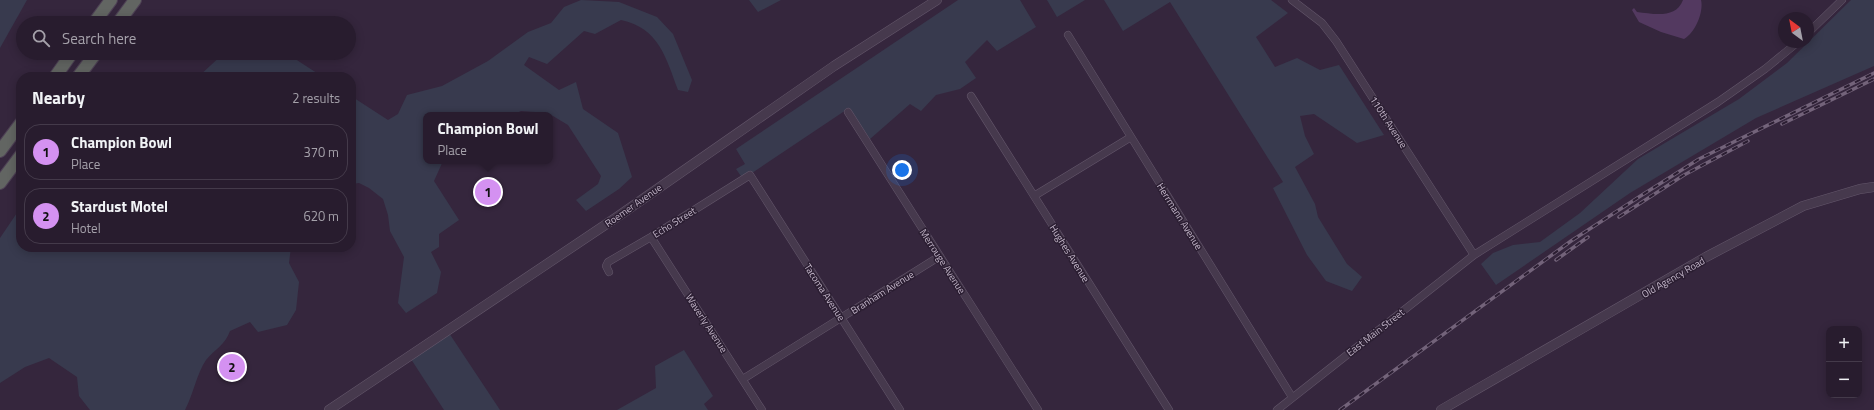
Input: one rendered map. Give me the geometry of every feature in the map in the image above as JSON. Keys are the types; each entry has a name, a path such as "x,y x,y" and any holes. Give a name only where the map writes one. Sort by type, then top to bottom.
{"highway":[{"path":"99,16 111,0"},
{"path":"123,16 135,0"},
{"path":"59,72 67,60"},
{"path":"82,72 91,60"},
{"path":"0,151 16,130"},
{"path":"0,183 16,162"}],"street":[{"name":"Roemer Avenue","path":"329,410 617,217 828,70 937,0"},
{"name":"110th Avenue","path":"1292,0 1322,23 1336,41 1474,255"},
{"path":"1814,27 1842,0"},
{"name":"Herrmann Avenue","path":"1068,35 1292,397"},
{"name":"East Main Street","path":"1276,410 1474,255 1718,102 1765,69 1791,48"},
{"name":"Hughes Avenue","path":"971,96 1169,410"},
{"name":"Merrouge Avenue","path":"848,112 1038,410"},
{"path":"1034,196 1131,137"},
{"name":"Echo Street","path":"608,272 606,266 608,262 652,237 750,175"},
{"name":"Tacoma Avenue","path":"750,175 900,410"},
{"name":"Old Agency Road","path":"1441,410 1706,257 1803,206 1860,189 1874,187"},
{"name":"Waverly Avenue","path":"652,237 762,410"},
{"name":"Branham Avenue","path":"743,379 940,256"}],"shaded area":[{"path":"0,0 27,0 18,16 16,16 16,20 0,48"},
{"path":"581,0 619,2 657,17 673,34 692,80 688,92 678,90 665,56 653,37 634,24 621,20 595,34 584,31 547,64 529,57 524,65 559,90 576,82 583,109 618,133 632,177 619,189 586,211 576,200 598,184 601,176 568,125 553,116 553,112 423,112 423,164 442,164 434,181 459,220 439,234 439,247 431,252 441,272 437,293 406,313 398,303 404,257 390,231 388,215 383,199 369,188 359,183 356,183 356,99 388,120 398,114 407,95 442,86 488,61 528,32 551,23 564,7"},
{"path":"749,0 781,0 758,12"},
{"path":"958,0 1020,0 1036,27 997,51 987,40 965,62 976,78 960,89 936,95 921,111 910,104 870,139 849,108 743,179 736,169 745,164 736,149"},
{"path":"1047,0 1085,0 1057,17"},
{"path":"1104,0 1271,0 1288,13 1256,37 1275,67 1297,58 1320,70 1339,65 1384,135 1357,143 1314,114 1300,116 1305,136 1314,154 1295,167 1315,204 1318,217 1347,264 1362,277 1352,291 1326,281 1307,255 1273,188 1283,182 1170,2 1123,31"},
{"path":"1683,0 1701,0 1702,5 1698,22 1692,32 1684,39 1661,32 1639,22 1632,10 1634,8 1637,12 1650,14 1670,13 1680,6"},
{"path":"1851,0 1874,0 1874,66 1756,118 1630,193 1496,285 1481,264 1493,253 1513,245 1540,242 1580,213 1638,159 1739,99 1787,63 1802,48 1814,48 1814,36"},
{"path":"216,60 297,60 315,72 203,72"},
{"path":"16,214 16,252 290,252 289,263 299,282 296,310 287,325 258,332 250,322 230,331 220,347 209,356 203,365 185,410 90,410 79,396 77,377 49,358 25,367 0,383 0,238"},
{"path":"447,330 500,410 444,410 409,356"},
{"path":"684,350 713,396 704,404 708,410 617,410 656,388 655,366"}],"railway":[{"path":"1340,410 1571,241 1699,159 1874,73"},
{"path":"1782,124 1874,79"},
{"path":"1619,217 1684,175 1748,141"},
{"path":"1556,260 1588,237"}],"place":[{"name":"Champion Bowl","path":"488,192"},
{"name":"Stardust Motel","path":"232,367"}]}
